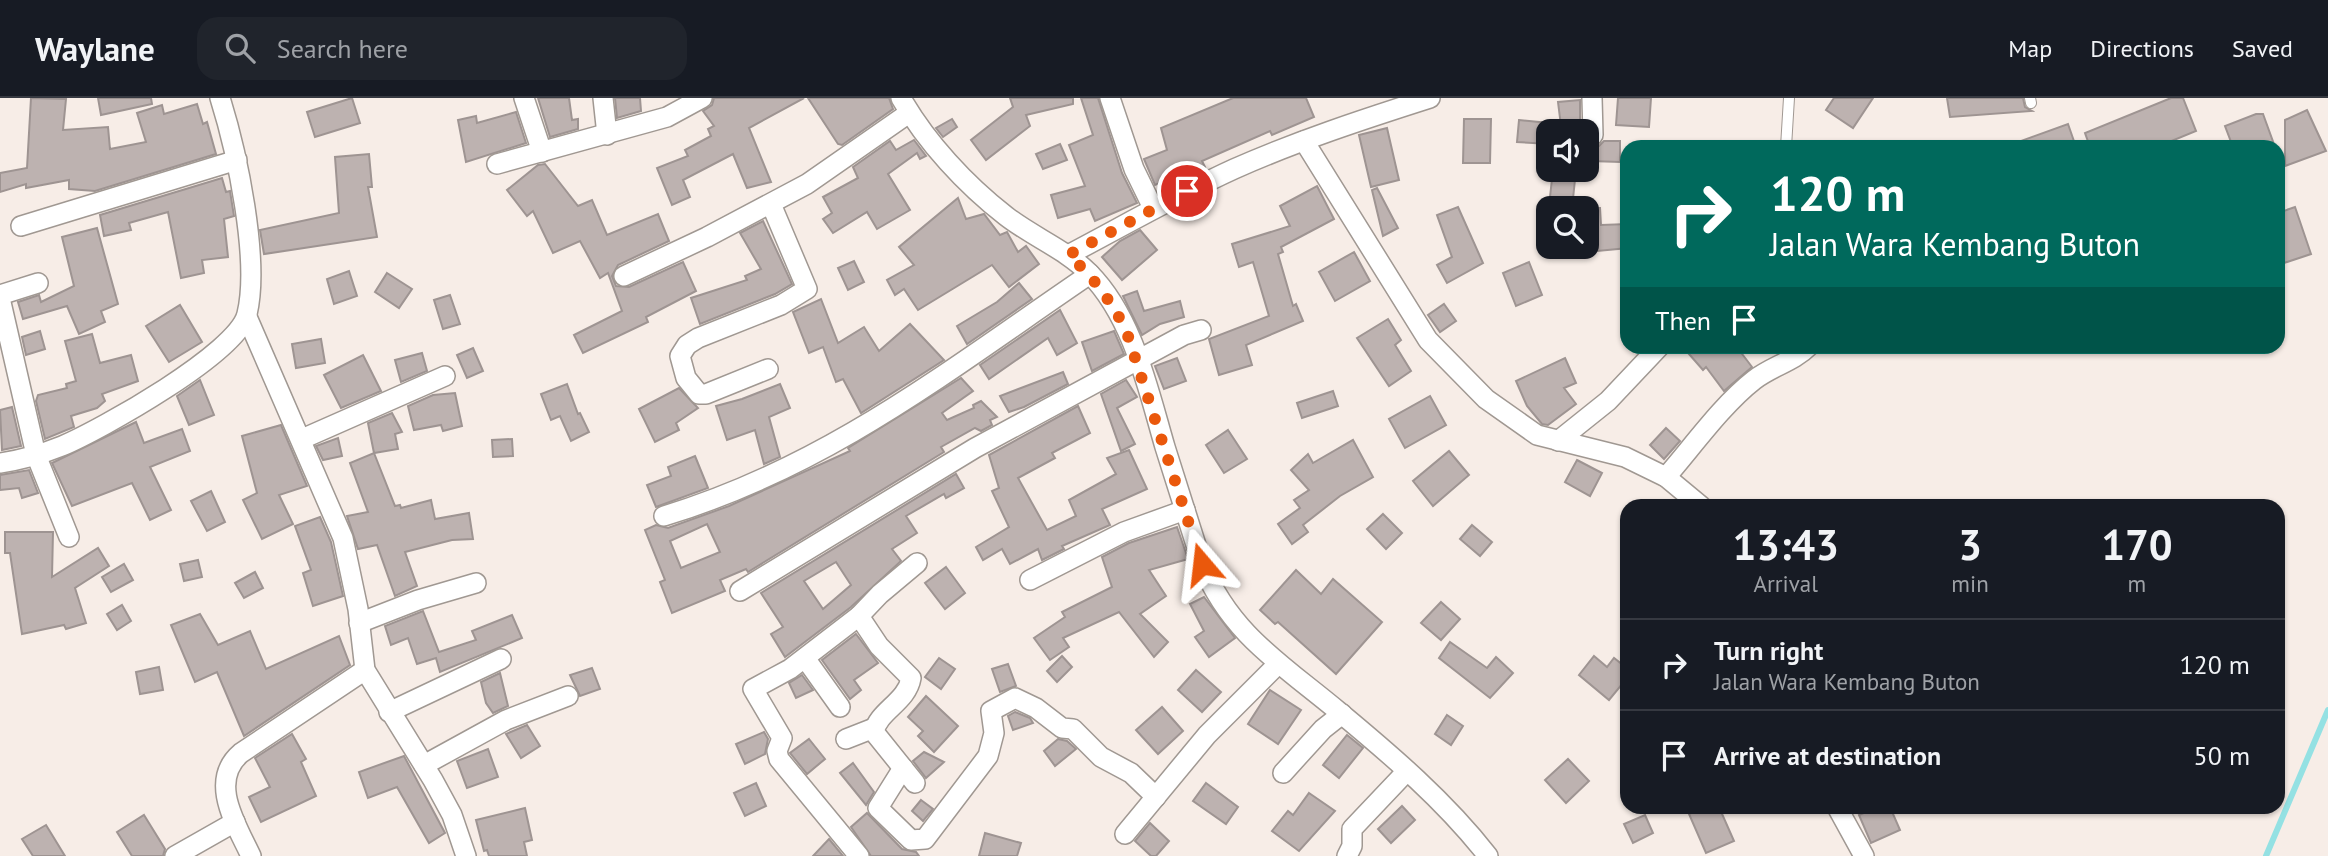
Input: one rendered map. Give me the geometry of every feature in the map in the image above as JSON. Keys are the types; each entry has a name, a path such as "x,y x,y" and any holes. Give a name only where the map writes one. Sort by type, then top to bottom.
{"street":[{"path":"220,98 237,160 248,262 247,317 343,538 365,670 452,815 466,856"},
{"path":"524,98 542,152"},
{"path":"603,98 607,135"},
{"path":"497,164 607,135 680,112 702,98"},
{"path":"1110,98 1134,169 1153,208"},
{"path":"1068,255 1153,208 1235,169 1304,141 1430,98"},
{"path":"1592,98 1593,119"},
{"path":"624,276 807,184 905,105 977,192 1007,217 1068,255 1090,274 1109,298 1138,361 1202,564 1223,607 1240,629 1407,771 1488,856"},
{"path":"1304,141 1428,340 1450,366 1514,421 1537,435 1625,457 1666,477 1692,499"},
{"path":"21,226 237,160"},
{"path":"768,369 706,394 699,394 686,378 680,356 687,345 698,338 781,305 807,289 771,204"},
{"path":"664,516 752,485 827,449 908,400 1090,274"},
{"path":"38,283 0,297 36,455 69,537"},
{"path":"0,464 36,455 103,426 178,381 237,332 247,317"},
{"path":"740,591 975,448 1184,335 1201,330"},
{"path":"1558,441 1608,401 1652,354"},
{"path":"1666,477 1746,387 1783,362 1801,354"},
{"path":"302,439 445,376"},
{"path":"1030,580 1124,532 1185,510"},
{"path":"859,856 779,759 777,751 782,738 753,694 757,685 771,680 806,658 859,617 880,594 916,564"},
{"path":"359,623 418,600 476,583"},
{"path":"846,739 874,728 902,699 911,678 879,646 859,617"},
{"path":"806,658 840,707"},
{"path":"389,712 501,659"},
{"path":"1125,834 1207,735 1278,664"},
{"path":"251,856 235,822 224,782 234,759 365,670"},
{"path":"424,765 506,720 568,696"},
{"path":"874,728 881,743 909,775 878,808 911,840 925,839 988,756 994,733 990,711 1015,698 1036,708 1062,728 1073,729 1101,757 1131,773 1156,797"},
{"path":"1283,773 1323,729 1342,714"},
{"path":"1347,856 1352,846 1352,829 1407,771"},
{"path":"1841,814 1864,856"},
{"path":"174,856 235,822"}],"lane":[{"path":"1786,140 1789,98"}],"building":[{"path":"31,98 66,99 63,130 108,127 110,149 146,142 137,113 162,105 164,114 197,104 203,124 207,122 216,154 95,191 69,189 69,180 26,188 26,184 0,192 0,173 27,168"},
{"path":"98,98 151,98 152,104 101,115"},
{"path":"352,98 360,123 315,137 307,112"},
{"path":"538,98 569,98 572,120 578,119 578,129 550,137"},
{"path":"615,98 640,98 641,111 617,118"},
{"path":"714,98 804,98 749,128 771,182 747,188 733,154 683,180 690,197 672,205 657,168 688,156 685,150 711,136 708,129 714,126 703,111 712,105"},
{"path":"808,98 889,98 893,109 842,145 838,144"},
{"path":"1010,98 1073,98 1073,104 1026,115 1030,126 986,160 971,140 1013,107"},
{"path":"1081,98 1098,98 1122,173 1137,203 1095,221 1090,209 1058,218 1051,195 1085,186 1069,145 1093,135"},
{"path":"1233,98 1306,98 1314,117 1272,135 1270,131 1202,161 1205,167 1188,176 1187,172 1155,185 1144,159 1167,150 1161,128"},
{"path":"1618,98 1651,98 1649,127 1616,125"},
{"path":"1834,98 1873,98 1853,128 1826,110"},
{"path":"1947,98 2023,98 2025,107 2032,111 1950,117"},
{"path":"2171,98 2183,98 2196,131 2174,140 2088,140 2085,133"},
{"path":"1580,100 1580,119 1560,119 1558,102"},
{"path":"2307,110 2326,151 2285,166 2285,120"},
{"path":"516,112 526,143 466,162 458,120 476,116 477,123"},
{"path":"2256,114 2263,114 2272,140 2230,140 2225,126"},
{"path":"952,119 957,127 943,137 936,128"},
{"path":"1464,119 1491,119 1490,163 1463,163"},
{"path":"1519,120 1536,122 1536,143 1517,142"},
{"path":"2068,124 2074,140 2024,140"},
{"path":"1387,128 1399,180 1371,187 1359,135"},
{"path":"914,140 926,156 920,159 917,153 888,174 910,210 877,229 867,212 833,233 823,219 832,213 823,197 858,178 853,167 890,141 896,150"},
{"path":"1604,141 1620,141 1620,162 1599,161 1599,146"},
{"path":"1060,144 1067,160 1043,169 1036,154"},
{"path":"369,154 372,187 368,187 377,237 264,254 260,230 339,213 335,157"},
{"path":"545,164 578,206 592,200 607,235 658,214 669,241 618,265 612,276 616,286 629,287 683,262 696,291 646,317 648,322 583,353 574,335 622,311 608,273 600,278 580,241 553,253 533,211 527,216 507,190 538,165"},
{"path":"222,178 226,192 230,191 234,216 224,219 228,257 202,260 204,273 181,278 168,212 129,223 131,230 104,236 100,215"},
{"path":"1552,182 1575,182 1573,196 1550,196"},
{"path":"1317,186 1334,219 1281,247 1283,252 1278,254 1293,306 1296,304 1303,321 1246,345 1252,365 1219,375 1209,339 1269,316 1253,262 1239,267 1232,244 1290,226 1280,206"},
{"path":"1377,188 1398,228 1383,236 1372,190"},
{"path":"958,198 966,219 984,214 1000,235 1007,232 1018,252 1026,246 1039,264 1009,287 992,265 918,310 904,289 895,295 887,280 914,265 899,247"},
{"path":"1458,207 1483,263 1447,283 1437,265 1452,257 1437,215"},
{"path":"2295,207 2311,254 2285,263 2285,211"},
{"path":"1599,208 1601,225 1620,224 1620,249 1599,251"},
{"path":"763,221 792,284 775,294 700,324 691,298 747,280 745,276 761,269 740,233"},
{"path":"97,228 118,304 101,311 105,322 79,334 67,306 23,319 18,302 39,295 41,302 74,286 62,237"},
{"path":"1140,230 1157,250 1122,280 1102,257 1120,241"},
{"path":"1354,252 1370,281 1335,301 1319,272"},
{"path":"854,261 864,282 848,290 838,268"},
{"path":"1529,262 1542,295 1516,306 1503,273"},
{"path":"349,271 357,296 334,304 327,279"},
{"path":"387,273 412,289 399,308 375,292"},
{"path":"1019,283 1032,299 967,344 957,326 997,302"},
{"path":"1137,291 1144,311 1180,301 1184,317 1160,324 1142,335 1123,296"},
{"path":"450,295 460,324 443,329 434,300"},
{"path":"821,299 838,343 864,327 879,351 910,324 944,360 861,413 843,379 836,382 823,347 809,353 793,312"},
{"path":"1444,304 1456,321 1440,332 1428,315"},
{"path":"180,305 202,342 169,362 146,326"},
{"path":"1060,310 1077,343 1057,355 1048,338 989,379 980,365"},
{"path":"1388,319 1401,340 1395,345 1411,371 1389,386 1357,338"},
{"path":"40,331 45,349 26,355 22,337"},
{"path":"1114,331 1124,354 1092,371 1082,342"},
{"path":"92,334 100,363 131,355 138,381 102,394 105,401 97,408 71,416 74,427 45,439 36,401 38,395 67,388 66,384 76,381 65,341"},
{"path":"321,339 325,363 296,368 292,344"},
{"path":"473,348 483,371 467,378 457,355"},
{"path":"422,353 427,371 401,382 395,360"},
{"path":"1689,354 1742,354 1752,367 1724,391 1706,367 1703,370"},
{"path":"363,355 381,391 341,408 324,375"},
{"path":"1177,358 1186,381 1164,389 1155,366"},
{"path":"1565,358 1576,383 1564,388 1576,404 1548,425 1542,424 1527,406 1516,381"},
{"path":"1063,372 1068,384 1024,407 1009,412 1000,396"},
{"path":"961,378 973,391 942,413 947,420 974,408 973,405 981,401 997,417 990,420 992,425 981,431 975,428 941,447 944,452 748,572 746,569 720,580 725,591 672,613 660,582 665,580 645,530 656,525 668,528 729,506 850,451 848,448","holes":["707,524 720,552 681,568 670,541"]},
{"path":"200,380 214,415 189,425 177,396"},
{"path":"1126,380 1137,397 1117,408 1135,444 1121,451 1101,394"},
{"path":"567,384 578,414 580,413 589,432 571,441 560,416 551,420 541,394"},
{"path":"780,384 790,408 769,417 780,457 764,464 755,430 727,440 716,406"},
{"path":"679,388 698,408 676,423 679,430 655,442 639,409"},
{"path":"1333,391 1338,406 1302,418 1297,403"},
{"path":"455,393 462,426 443,431 441,425 414,430 408,406 433,395"},
{"path":"1430,396 1446,425 1405,448 1389,419"},
{"path":"1078,406 1090,433 1052,453 1055,458 1018,478 1047,530 1076,516 1069,500 1116,474 1107,458 1129,450 1147,489 1102,509 1110,525 1062,546 1064,549 1042,560 1038,549 1010,564 1002,549 983,560 976,547 1009,527 992,491 999,488 989,455"},
{"path":"12,407 21,446 2,450 0,410"},
{"path":"392,413 402,432 395,434 398,449 374,453 368,423"},
{"path":"136,422 144,443 182,429 190,451 150,467 171,510 150,520 132,483 72,506 52,463"},
{"path":"281,425 307,486 279,495 293,524 262,539 243,500 257,493 242,436"},
{"path":"1666,428 1680,441 1664,459 1650,445"},
{"path":"1228,430 1247,459 1224,473 1206,445"},
{"path":"338,438 342,456 323,460 316,446"},
{"path":"512,439 513,456 493,457 492,440"},
{"path":"1353,440 1373,477 1340,496 1303,525 1308,532 1292,544 1278,524 1300,508 1294,500 1309,490 1291,470 1308,454 1313,463"},
{"path":"1449,451 1469,475 1433,506 1413,481"},
{"path":"374,453 395,506 400,505 401,508 431,500 435,519 469,513 473,539 452,540 405,552 417,586 395,596 377,545 358,549 347,516 368,512 350,463"},
{"path":"695,456 708,488 656,507 647,485 671,476 668,467"},
{"path":"1577,460 1602,473 1590,496 1565,482"},
{"path":"29,470 38,493 22,498 19,488 0,490 0,475"},
{"path":"956,474 964,488 946,498 944,494 906,516 917,533 892,549 901,561 851,607 785,657 771,634 783,627 761,593","holes":["836,562 851,585 823,609 804,581"]},
{"path":"211,491 225,522 207,531 191,501"},
{"path":"1383,514 1402,533 1386,549 1367,529"},
{"path":"320,517 331,542 343,596 313,606 303,573 311,570 295,526"},
{"path":"1472,525 1492,542 1480,556 1460,539"},
{"path":"1177,527 1188,559 1149,570 1166,596 1140,614 1168,642 1154,657 1119,612 1063,638 1069,647 1050,660 1034,638 1065,617 1062,612 1112,587 1102,557 1129,543"},
{"path":"5,532 53,532 52,577 98,548 109,566 75,588 86,623 66,629 64,625 22,634 10,553 5,553"},
{"path":"198,560 202,577 184,581 180,564"},
{"path":"124,564 133,580 111,592 102,577"},
{"path":"946,567 965,593 945,609 925,583"},
{"path":"1296,570 1321,594 1333,579 1382,622 1336,674 1278,622 1275,624 1260,610"},
{"path":"255,572 263,588 244,598 235,583"},
{"path":"1204,597 1235,638 1209,657 1195,637 1204,631 1190,604"},
{"path":"1441,602 1460,619 1441,640 1421,623"},
{"path":"122,605 131,621 117,630 107,614"},
{"path":"423,611 439,652 476,640 472,631 512,615 522,638 440,672 436,658 417,664 408,638 391,645 385,626"},
{"path":"200,614 218,645 250,631 266,669 339,636 350,665 244,736 217,672 195,682 171,625"},
{"path":"856,634 878,663 854,680 861,690 850,699 822,660"},
{"path":"1450,642 1487,668 1496,657 1513,673 1490,698 1439,658"},
{"path":"1062,656 1072,667 1057,682 1047,671"},
{"path":"1594,656 1607,667 1614,658 1620,663 1620,687 1609,700 1579,675"},
{"path":"939,658 955,669 941,689 925,677"},
{"path":"1008,664 1016,686 1000,692 992,669"},
{"path":"159,667 163,690 140,694 136,672"},
{"path":"592,668 600,689 580,696 570,675"},
{"path":"1196,670 1221,692 1202,712 1178,690"},
{"path":"500,673 508,706 493,713 486,703 481,682"},
{"path":"802,675 813,690 796,698 789,683"},
{"path":"1270,690 1301,710 1278,744 1248,724"},
{"path":"926,696 958,726 934,752 918,736 923,731 908,717"},
{"path":"1162,707 1183,731 1158,754 1136,730"},
{"path":"1015,712 1030,718 1033,723 1013,730 1008,716"},
{"path":"1447,715 1463,726 1451,745 1435,734"},
{"path":"527,725 540,746 521,758 506,734"},
{"path":"764,732 768,739 765,754 745,764 736,744"},
{"path":"292,734 306,759 301,762 316,796 261,822 249,797 270,787 255,758"},
{"path":"1347,735 1363,748 1339,778 1323,765"},
{"path":"809,739 825,759 807,774 790,753"},
{"path":"1058,739 1067,741 1076,749 1055,766 1044,751"},
{"path":"488,749 498,777 467,788 457,761"},
{"path":"924,752 944,762 926,778 913,761"},
{"path":"404,756 445,833 429,843 397,787 368,798 359,772"},
{"path":"1568,759 1589,781 1566,803 1545,780"},
{"path":"853,763 874,792 866,805 840,773"},
{"path":"756,783 766,806 745,816 734,793"},
{"path":"1206,783 1238,807 1226,824 1193,801"},
{"path":"1309,793 1335,811 1299,851 1272,831 1288,811 1293,815"},
{"path":"921,800 933,809 923,821 912,811"},
{"path":"1402,806 1415,820 1391,843 1378,829"},
{"path":"525,808 532,840 524,842 527,856 489,856 487,850 484,851 476,820"},
{"path":"867,813 902,849 916,852 919,856 871,856 851,827"},
{"path":"1689,814 1722,814 1734,841 1706,853"},
{"path":"1893,814 1900,830 1871,843 1859,815"},
{"path":"144,815 165,849 163,856 132,856 117,832"},
{"path":"1645,815 1653,833 1633,843 1624,824"},
{"path":"1150,823 1169,841 1156,856 1151,856 1135,841"},
{"path":"46,825 65,856 33,856 22,839"},
{"path":"985,833 1021,843 1017,856 979,856"},
{"path":"829,839 843,856 813,856"}],"waterway":[{"path":"2285,811 2328,710"},
{"path":"2266,856 2284,814"}],"route":[{"path":"1187,191 1068,255 1090,274 1109,298 1126,330 1202,564"}]}
